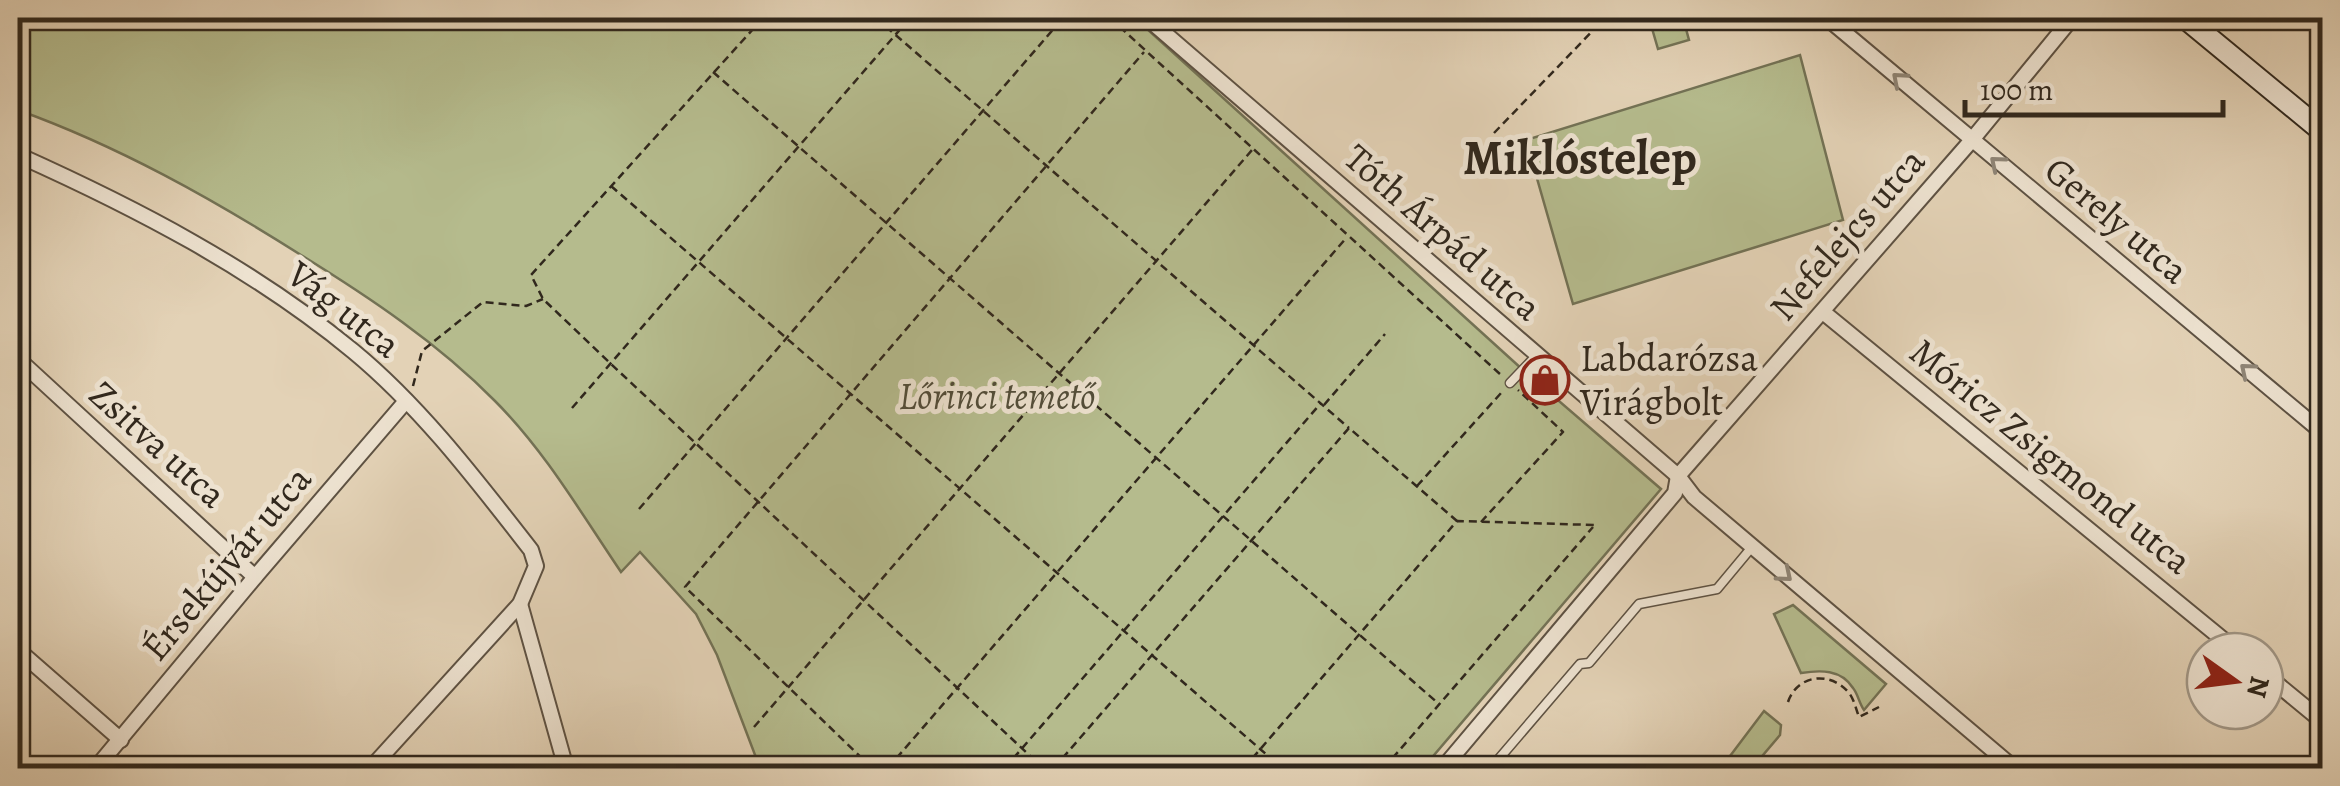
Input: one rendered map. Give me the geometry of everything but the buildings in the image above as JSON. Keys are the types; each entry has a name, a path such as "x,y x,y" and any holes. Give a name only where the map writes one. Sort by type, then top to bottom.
{"main road":[{"path":"2185,18 2322,130"}],"street":[{"name":"Tóth Árpád utca","path":"1147,18 1678,476 1694,497 2014,768"},
{"name":"Gerely utca","path":"1826,18 2322,432"},
{"name":"Nefelejcs utca","path":"1443,768 1674,493 1678,476 1972,141 2072,18"},
{"name":"Vág utca","path":"18,154 119,201 201,246 353,351 406,401 531,550 536,566 520,604"},
{"name":"Móricz Zsigmond utca","path":"1823,312 2213,631"},
{"name":"Zsitva utca","path":"18,360 255,576"},
{"name":"Érsekújvár utca","path":"96,768 406,401"},
{"path":"371,768 520,604"},
{"path":"520,604 566,768"},
{"path":"18,650 121,740"},
{"path":"2285,690 2322,721"}],"lane":[{"path":"1510,383 1536,356"},
{"path":"1490,768 1580,664 1589,663 1639,604 1716,589 1752,546"}],"path":[{"path":"763,18 531,275 543,299 1043,768"},
{"path":"876,18 1457,522 1594,526 1384,768"},
{"path":"572,408 910,18"},
{"path":"639,509 1063,18"},
{"path":"1110,18 1563,432 1481,522"},
{"path":"1494,133 1605,18"},
{"path":"872,768 685,587 1144,52"},
{"path":"713,72 1440,704"},
{"path":"754,728 1252,150"},
{"path":"611,186 1282,768"},
{"path":"888,768 1347,237"},
{"path":"406,401 422,351 444,330 483,302 526,306 543,299"},
{"path":"1005,768 1385,334"},
{"path":"1417,486 1510,383"},
{"path":"1054,768 1349,428"},
{"path":"1244,768 1457,522"},
{"path":"1788,702 1792,691 1802,682 1820,678 1832,680 1848,692 1858,716 1879,707"}],"green space":[{"name":"Lőrinci temető","path":"18,18 1135,18 1523,370 1661,489 1423,768 760,768 717,655 696,614 640,552 621,572 546,462 495,401 402,322 267,234 128,157 18,110"},
{"path":"1649,18 1683,18 1689,40 1658,49"},
{"path":"1800,55 1843,220 1573,304 1526,140"},
{"path":"1793,605 1886,684 1864,710 1855,690 1842,677 1823,671 1801,673 1774,614"},
{"path":"1764,711 1781,725 1780,735 1752,768 1721,768"}],"place":[{"name":"Labdarózsa Virágbolt","path":"1545,380"}],"district":[{"name":"Miklóstelep","path":"1580,157"}]}
